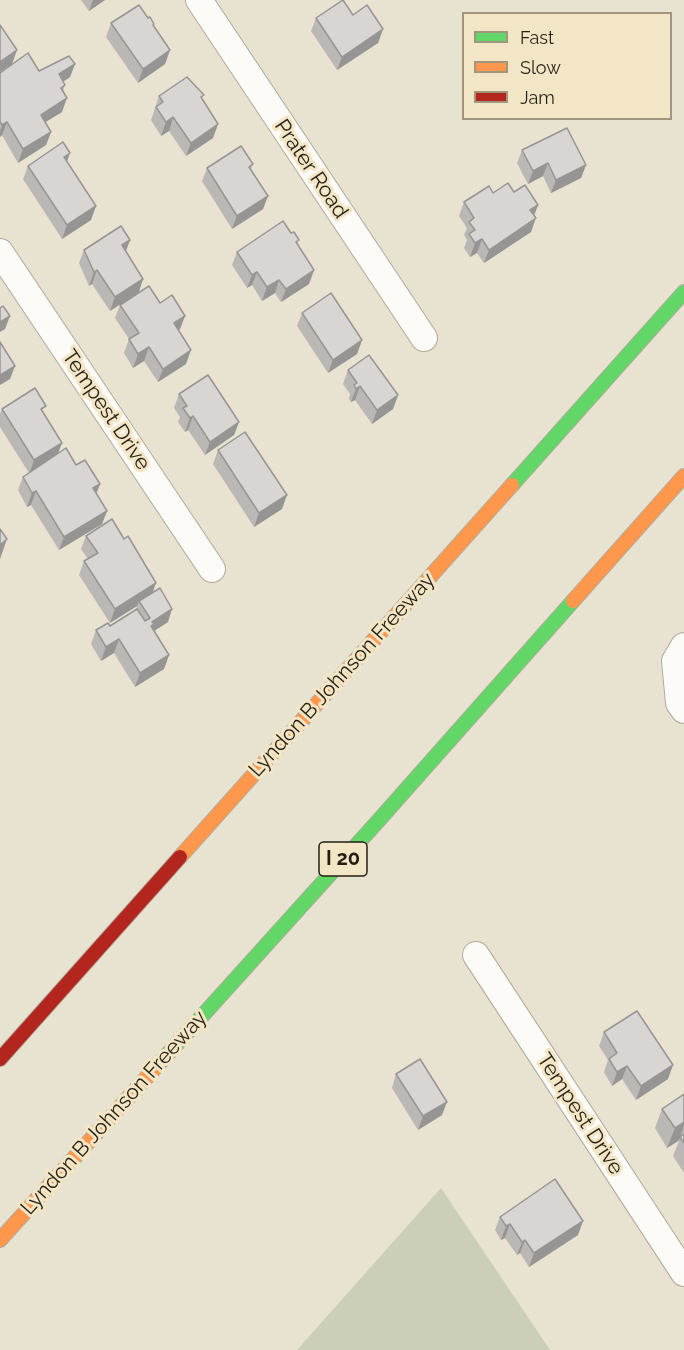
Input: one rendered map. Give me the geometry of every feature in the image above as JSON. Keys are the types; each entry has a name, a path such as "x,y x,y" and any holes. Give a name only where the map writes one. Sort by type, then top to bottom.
{"highway":[{"path":"625,358 684,284"},
{"name":"Lyndon B Johnson Freeway","path":"0,1059 684,292"},
{"name":"Lyndon B Johnson Freeway","path":"0,1240 379,820 684,476"}],"street":[{"name":"Prater Road","path":"199,0 424,338"},
{"name":"Tempest Drive","path":"0,252 212,569"},
{"path":"679,653 679,703 684,710"},
{"name":"Tempest Drive","path":"476,955 684,1273"}],"green space":[{"path":"441,1188 550,1350 297,1350"}],"building":[{"path":"343,0 353,15 367,5 383,29 342,57 316,18"},
{"path":"139,5 148,18 150,17 170,50 143,69 111,23"},
{"path":"0,25 17,50 0,62"},
{"path":"28,53 39,71 69,56 75,64 59,74 65,85 61,88 67,98 41,115 51,132 23,149 7,122 2,125 0,121 0,73"},
{"path":"187,77 204,95 201,97 218,124 191,143 173,117 166,122 156,107 163,102 159,96"},
{"path":"567,128 586,165 556,180 548,163 533,171 522,150"},
{"path":"63,142 70,153 64,157 96,206 67,225 28,166"},
{"path":"241,146 253,164 249,167 268,196 237,216 207,168"},
{"path":"508,183 514,192 525,185 538,205 530,210 536,218 489,250 482,239 475,243 469,234 475,230 469,222 474,218 464,202 489,186 493,193"},
{"path":"283,221 291,233 294,232 299,240 296,242 314,270 286,289 279,280 267,287 257,272 252,275 237,252"},
{"path":"121,226 130,240 122,245 143,279 115,297 97,270 94,272 84,250"},
{"path":"149,286 160,303 172,295 185,316 174,323 191,350 163,369 149,347 138,354 129,339 139,333 120,305"},
{"path":"331,293 362,340 333,360 302,313"},
{"path":"3,306 10,316 0,322 0,308"},
{"path":"0,342 15,366 0,375"},
{"path":"369,355 398,395 377,410 360,386 356,389 354,385 357,383 348,370"},
{"path":"208,375 239,422 210,442 193,416 190,418 183,408 187,406 179,394"},
{"path":"35,388 46,406 41,409 62,443 34,460 2,409"},
{"path":"245,432 287,495 259,513 218,450"},
{"path":"66,448 76,465 85,460 100,484 93,488 107,511 64,537 36,491 32,493 23,477"},
{"path":"112,519 124,539 128,536 156,583 115,609 84,561 98,553 86,536"},
{"path":"0,529 7,539 0,545"},
{"path":"160,588 172,609 152,622 154,624 151,626 169,655 140,673 119,639 106,647 96,630 108,623 110,626 137,609 145,621 150,618 139,601"},
{"path":"637,1011 673,1065 641,1086 627,1066 617,1072 609,1059 617,1053 604,1032"},
{"path":"420,1059 447,1102 423,1116 396,1074"},
{"path":"684,1094 684,1122 675,1128 662,1109"},
{"path":"555,1179 583,1221 534,1253 525,1240 522,1242 510,1224 506,1226 500,1217"}],"traffic: fast":[{"path":"512,485 684,292"},
{"path":"157,1066 573,601"}],"traffic: slow":[{"path":"573,601 684,476"},
{"path":"180,857 512,485"},
{"path":"0,1240 157,1066"}],"traffic: jam":[{"path":"0,1059 180,857"}]}
